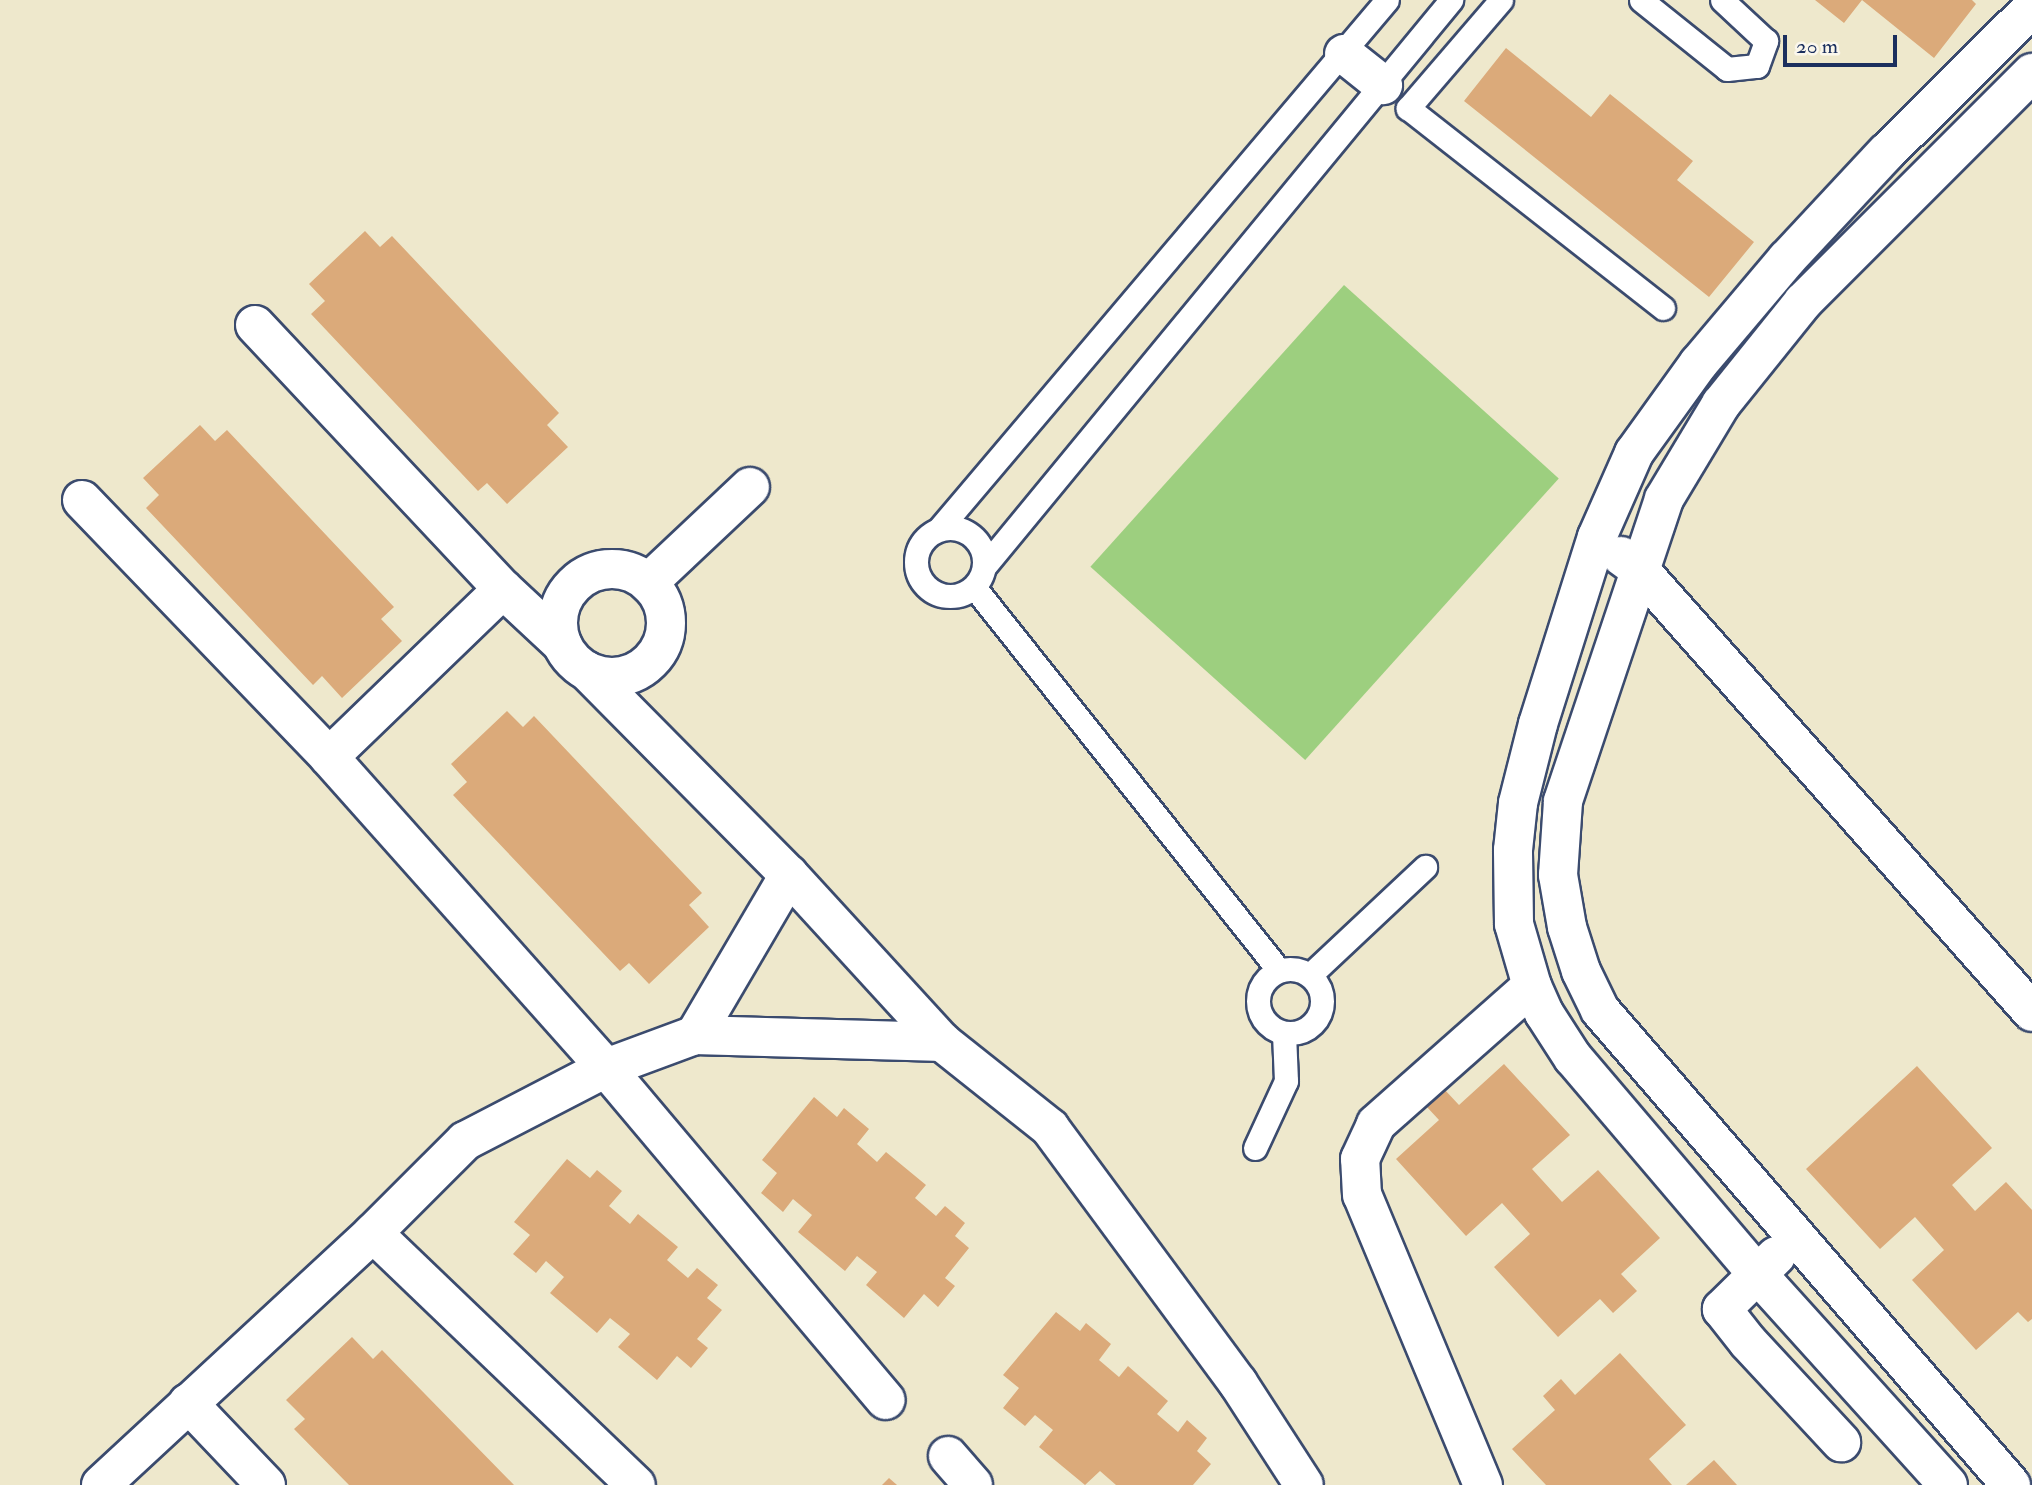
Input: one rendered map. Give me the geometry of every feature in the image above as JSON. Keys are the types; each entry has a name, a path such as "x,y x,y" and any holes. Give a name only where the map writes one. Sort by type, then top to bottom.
{"street":[{"path":"1948,1485 1758,1275 1573,1058 1544,1013 1532,986 1514,924 1513,850 1518,803 1538,724 1597,537 1634,453 1699,363 1787,259 2032,8"},
{"path":"1344,54 1383,85"},
{"path":"2011,1485 1600,1010 1581,971 1567,927 1558,875 1563,801 1664,499 1729,394 1802,302 2032,72"},
{"path":"255,325 503,589 789,875 942,1042 1050,1128 1238,1383 1300,1483"},
{"path":"648,583 750,487"},
{"path":"82,500 330,757 606,1068 886,1401"},
{"path":"1597,537 1639,569 2032,1012"},
{"path":"617,569 634,573 648,583 659,596 665,613 666,629 662,646 652,661 639,671 622,677 605,677 574,658 558,626 560,607 568,591 581,578 598,570 617,569"},
{"path":"330,757 503,589"},
{"path":"695,1035 789,875"},
{"path":"1483,1485 1362,1195 1360,1159 1376,1124 1532,986"},
{"path":"101,1485 373,1233 465,1142 606,1068 695,1035 942,1042"},
{"path":"373,1233 636,1485"},
{"path":"1794,1236 1722,1309 1748,1342 1841,1442"},
{"path":"188,1403 266,1485"},
{"path":"948,1456 974,1485"}],"lane":[{"path":"1387,0 939,529 922,543 917,552 916,563 923,583 942,595 953,596 979,577 1451,0"},
{"path":"1501,0 1408,108 1663,308"},
{"path":"1641,0 1727,69 1758,66 1766,41 1722,0"},
{"path":"939,529 962,530 972,536 979,545 979,577 1279,970"},
{"path":"1310,975 1425,867"},
{"path":"1279,970 1300,970 1310,975 1322,993 1320,1014 1306,1029 1284,1032 1266,1022 1258,1004 1263,984 1279,970"},
{"path":"1255,1148 1286,1081 1284,1032"}],"green space":[{"path":"1344,285 1559,478 1305,760 1090,567"}],"building":[{"path":"1815,0 1862,0 1844,23"},
{"path":"1862,0 1972,0 1976,4 1934,58"},
{"path":"1506,48 1591,117 1610,94 1693,161 1677,180 1754,242 1709,297 1464,101"},
{"path":"365,231 380,247 392,236 559,413 547,425 568,447 507,504 487,483 478,491 311,314 325,301 309,284"},
{"path":"200,425 215,441 227,430 394,607 381,619 402,641 342,698 322,676 313,685 146,508 159,495 143,478"},
{"path":"507,711 523,727 534,716 702,893 689,905 709,927 649,984 629,963 620,971 453,795 467,782 451,764"},
{"path":"1504,1064 1570,1135 1532,1169 1562,1202 1598,1170 1660,1238 1621,1274 1637,1291 1613,1313 1600,1299 1558,1337 1494,1267 1530,1234 1502,1203 1466,1236 1396,1159 1439,1120 1426,1106 1444,1089 1459,1105"},
{"path":"1917,1066 1992,1148 1952,1185 1975,1211 2006,1182 2032,1210 2032,1319 2028,1322 2018,1312 1976,1350 1912,1280 1944,1250 1915,1217 1880,1249 1806,1169"},
{"path":"814,1097 837,1117 844,1108 869,1129 857,1144 877,1162 886,1152 926,1185 915,1198 936,1216 945,1206 965,1223 955,1236 969,1248 945,1278 955,1286 938,1307 924,1294 904,1318 866,1285 877,1272 857,1256 845,1271 798,1232 812,1215 793,1199 783,1212 761,1193 777,1173 762,1160"},
{"path":"567,1159 590,1178 597,1170 622,1191 609,1206 630,1224 638,1214 678,1247 667,1260 688,1278 697,1268 718,1285 707,1298 722,1310 697,1339 708,1348 691,1368 677,1356 657,1380 618,1347 630,1334 610,1318 597,1333 550,1293 564,1277 546,1261 536,1273 513,1254 530,1235 514,1222"},
{"path":"1056,1312 1080,1331 1086,1323 1111,1344 1099,1360 1119,1377 1128,1366 1168,1401 1157,1414 1178,1432 1187,1420 1207,1438 1197,1451 1211,1464 1193,1485 1116,1485 1100,1471 1085,1485 1039,1447 1053,1430 1035,1415 1025,1426 1003,1408 1019,1388 1003,1375"},
{"path":"352,1337 373,1359 382,1350 514,1485 349,1485 294,1429 305,1419 286,1400"},
{"path":"1620,1353 1686,1425 1649,1459 1672,1485 1546,1485 1512,1449 1555,1410 1543,1396 1561,1379 1575,1395"},
{"path":"1714,1460 1737,1485 1686,1485"},
{"path":"889,1478 897,1485 882,1485"}]}
